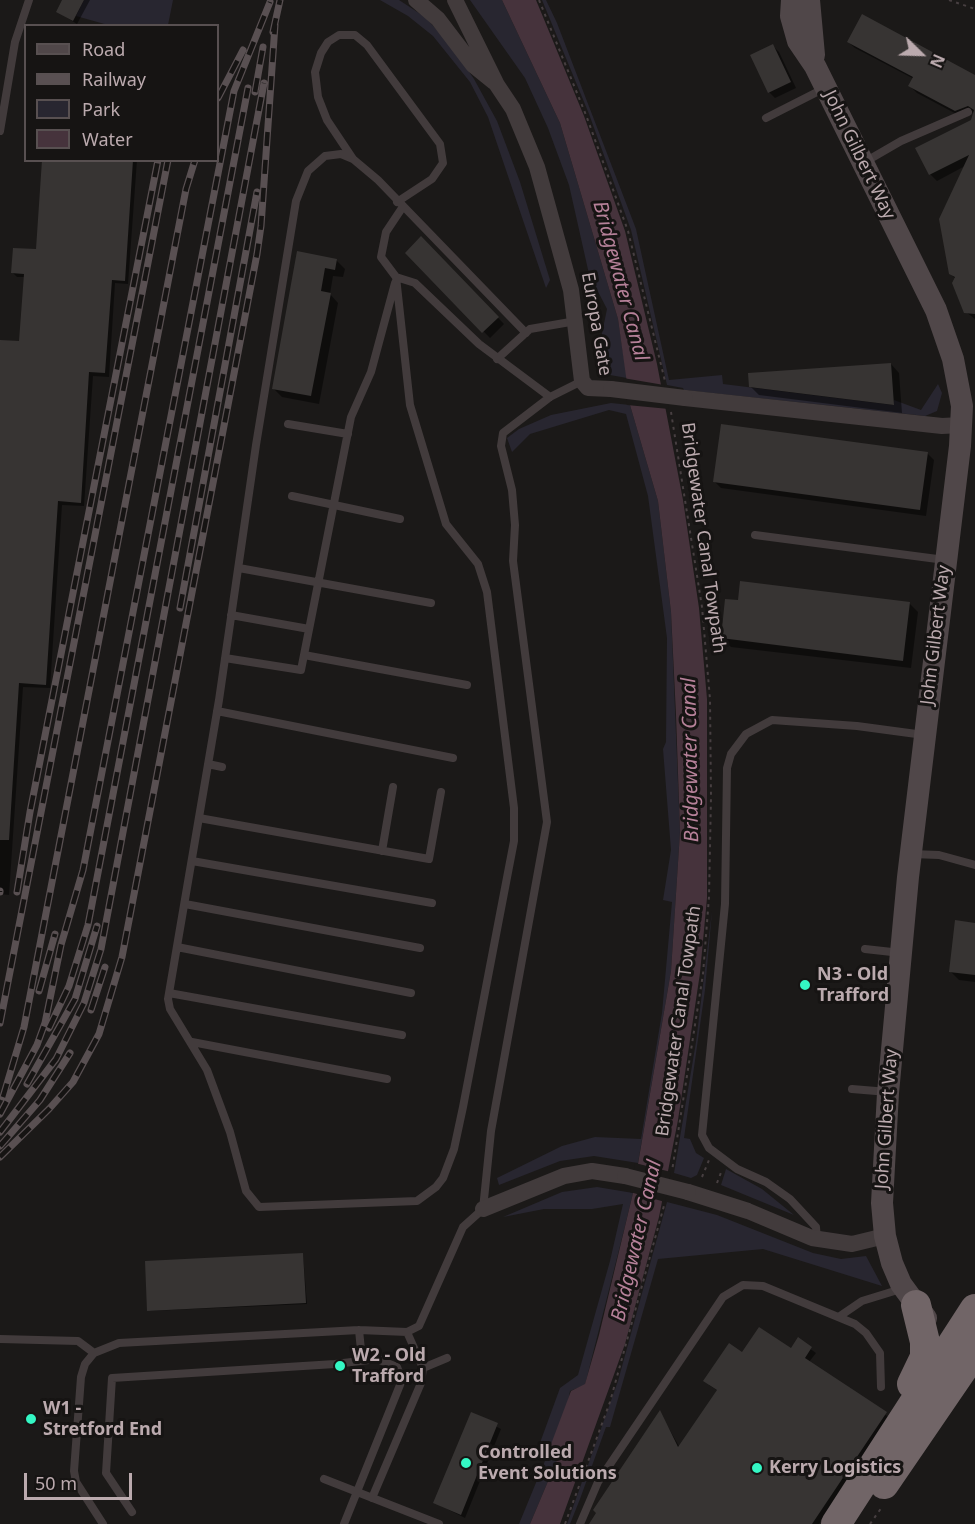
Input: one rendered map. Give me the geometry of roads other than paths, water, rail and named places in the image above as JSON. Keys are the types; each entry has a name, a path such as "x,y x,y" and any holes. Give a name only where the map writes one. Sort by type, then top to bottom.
{"highway":[{"path":"910,1296 950,1316 975,1308"},
{"path":"873,1468 884,1429 919,1373 924,1357 924,1328 910,1296"},
{"path":"857,1524 965,1352 975,1308"},
{"path":"836,1524 873,1468 965,1352"}],"street":[{"name":"Europa Gate","path":"416,0 438,19 473,64 497,85"},
{"name":"Europa Gate","path":"455,0 497,85 513,109 537,167 572,290 582,381 588,388 942,426 961,425"},
{"name":"John Gilbert Way","path":"792,0 791,16 798,41 815,66 925,287 945,334 958,382 961,425 911,854 888,1092 882,1203 885,1236 892,1263 910,1296 965,1352"},
{"name":"John Gilbert Way","path":"809,0 808,14 815,66"},
{"path":"483,1209 564,1176 592,1171 625,1176 715,1199 817,1239 852,1244 885,1236"}],"lane":[{"path":"0,131 15,42 29,0"},
{"path":"353,159 341,154 325,156 308,171 296,201 217,711 169,993 170,1009 207,1070 221,1105 246,1191 260,1206 417,1201 431,1192 442,1178 454,1149 514,841 514,808 487,592 478,564 446,524 410,405 396,277 381,257 386,232 400,205 432,179 443,163 440,144 367,45 355,35 339,35 328,42 321,53 315,72 318,97 327,120 353,159 378,180 400,205 526,333"},
{"path":"766,118 826,88"},
{"path":"862,163 901,141 968,112"},
{"path":"396,277 416,284 497,359 550,398"},
{"path":"225,658 301,670 348,434 356,401 372,372 396,277"},
{"path":"497,359 526,333 537,327 576,321"},
{"path":"103,1524 76,1482 74,1471 81,1377 85,1364 94,1353 119,1343 359,1330 406,1332 419,1326 463,1227 483,1209 491,1131 547,822 513,561 515,525 512,490 501,446 503,432 550,398 582,381"},
{"path":"288,424 348,434"},
{"path":"292,496 400,519"},
{"path":"754,535 945,560"},
{"path":"239,568 431,603"},
{"path":"231,615 309,629"},
{"path":"304,655 467,685"},
{"path":"217,711 453,758"},
{"path":"817,1239 816,1227 790,1199 766,1182 737,1168 710,1148 702,1135 725,904 727,768 734,749 746,734 772,720 924,735"},
{"path":"208,764 222,767"},
{"path":"382,851 393,787"},
{"path":"199,818 429,859 441,792"},
{"path":"911,854 939,855 975,866"},
{"path":"192,861 432,903"},
{"path":"185,904 420,948"},
{"path":"177,947 411,993"},
{"path":"865,949 901,953"},
{"path":"169,993 402,1035"},
{"path":"192,1042 387,1079"},
{"path":"852,1089 888,1092"},
{"path":"580,1524 598,1482 723,1297 743,1285 763,1286 840,1316 866,1333 880,1353 881,1387"},
{"path":"840,1316 861,1301 910,1296"},
{"path":"359,1330 363,1360"},
{"path":"372,1498 421,1383 423,1368 406,1332"},
{"path":"0,1339 78,1341 94,1353"},
{"path":"423,1368 447,1358"},
{"path":"132,1512 106,1473 112,1378 335,1364 377,1359 397,1367 402,1380 344,1524"},
{"path":"324,1479 439,1524"}],"water":[{"name":"Bridgewater Canal","path":"502,0 536,0 584,116 625,231 657,364 683,500 699,608 707,699 707,898 700,973 678,1120 659,1217 625,1344 560,1524 530,1524 557,1460 550,1447 571,1391 585,1384 599,1335 633,1193 671,971 680,832 676,715 671,612 658,501 630,405 618,319 560,123"}],"railway":[{"path":"273,32 280,0"},
{"path":"0,1114 37,1045 45,1023 61,945 83,870 234,91 270,2"},
{"path":"0,1157 73,1082 99,1034 122,957 257,254 275,25"},
{"path":"255,92 263,47"},
{"path":"219,96 243,50"},
{"path":"0,1132 56,1059 84,1003 101,949 264,83"},
{"path":"49,1028 69,986 88,925 248,88"},
{"path":"17,892 30,812 158,162"},
{"path":"0,1023 168,162"},
{"path":"3,1097 24,1027 186,189 194,162"},
{"path":"180,608 257,192"},
{"path":"27,1084 75,999 97,926"},
{"path":"39,991 55,934"},
{"path":"91,1010 105,967"},
{"path":"0,1146 40,1100 70,1053"}],"place":[{"name":"N3 - Old Trafford","path":"805,985"},
{"name":"W2 - Old Trafford","path":"340,1366"},
{"name":"W1 - Stretford End","path":"31,1419"},
{"name":"Controlled Event Solutions","path":"466,1463"},
{"name":"Kerry Logistics","path":"757,1468"}]}
